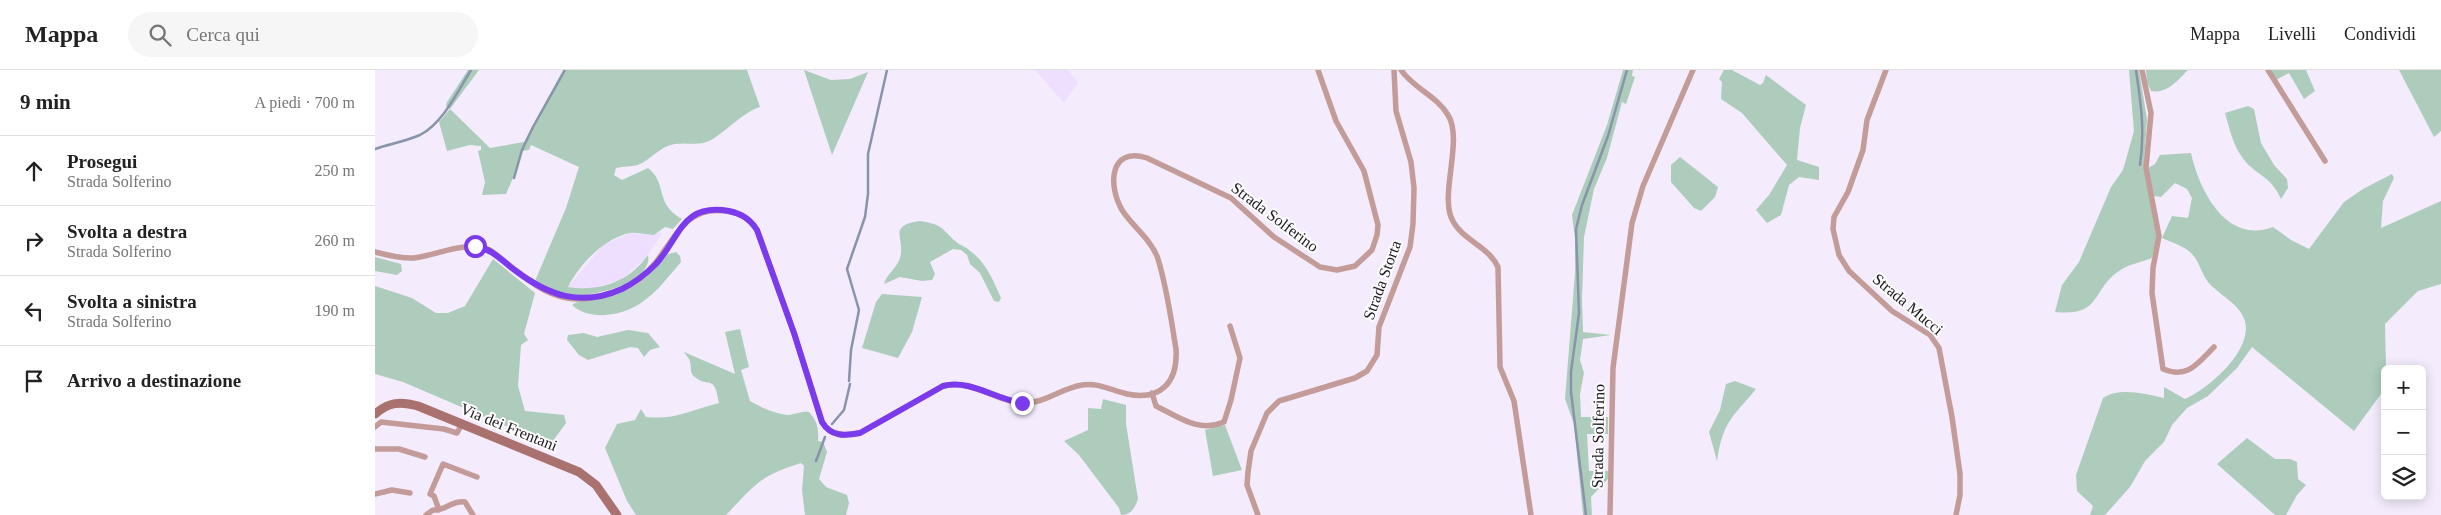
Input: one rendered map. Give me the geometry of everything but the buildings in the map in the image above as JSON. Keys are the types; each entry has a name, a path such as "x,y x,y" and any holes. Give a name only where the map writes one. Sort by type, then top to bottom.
{"main road":[{"name":"Via dei Frentani","path":"375,414 390,403 401,402 418,406 579,472 596,485 617,515"}],"street":[{"name":"Strada Solferino","path":"1152,393 1162,389 1173,378 1176,349 1158,257 1122,210 1114,190 1113,174 1117,164 1129,156 1138,155 1155,161 1231,198 1274,237 1320,266 1337,270 1355,266 1372,250 1377,234 1377,225 1364,170 1336,121 1318,70"},
{"name":"Strada Storta","path":"1258,515 1247,485 1248,472 1251,452 1267,412 1279,401 1355,378 1367,371 1377,355 1379,327 1410,247 1413,224 1414,188 1411,162 1396,111 1394,70"},
{"path":"1401,70 1420,90 1441,105 1449,115 1452,123 1453,158 1449,202 1452,218 1462,234 1493,258 1498,267 1501,367 1514,400 1519,446 1531,515"},
{"name":"Strada Solferino","path":"1610,515 1613,368 1616,332 1632,223 1643,186 1693,70"},
{"name":"Strada Mucci","path":"1886,70 1867,120 1863,150 1848,192 1834,217 1833,229 1839,255 1849,271 1892,311 1930,335 1939,348 1953,417 1960,474 1960,495 1956,515"},
{"path":"2143,70 2151,113 2146,168 2159,236 2153,268 2152,293 2163,369 2175,374 2193,369 2214,347"},
{"path":"2268,70 2325,161"},
{"path":"375,252 411,258 461,247 483,247 490,250 538,286 566,298 577,299 621,289 639,279 656,263 673,238 695,214 710,209 732,212 745,217 757,230 794,333 822,422 832,433 849,436 860,433 943,386 950,384 971,386 1007,401 1022,403 1040,401 1082,385 1092,385 1129,395 1152,393 1156,406 1196,426 1212,427 1224,422 1240,358 1230,326"},
{"path":"375,427 381,422 444,429 457,433 462,424"},
{"path":"375,449 399,449 425,457"},
{"path":"439,510 434,496 430,494 443,464 477,477"},
{"path":"375,494 392,490 410,492"},
{"path":"426,515 433,510 439,510 457,501 465,502 473,515"}],"shaded area":[{"path":"1035,70 1068,70 1078,82 1064,103"},
{"path":"661,232 662,234 644,260 620,280 589,289 568,287 604,244 631,233 654,235"}],"green space":[{"path":"468,70 479,70 450,109 446,106 447,102"},
{"path":"563,70 747,70 760,107 747,113 709,141 670,145 638,165 616,168 614,175 622,180 648,168 658,180 668,207 682,219 673,229 665,227 654,235 630,233 611,240 602,246 579,270 568,287 591,288 613,283 632,272 648,255 647,265 641,274 618,287 577,296 559,293 535,281 566,208 579,167 531,145 529,150 522,151 506,194 482,195 485,182 478,151 481,150 481,146 470,145 447,151 439,122 450,109 490,148 524,142"},
{"path":"804,70 831,80 850,79 868,72 832,155"},
{"path":"1623,70 1633,70 1632,76 1635,77 1626,104 1622,102 1607,158 1594,189 1584,237 1583,332 1611,335 1583,339 1580,360 1584,373 1580,394 1581,417 1608,417 1608,434 1587,434 1589,471 1608,471 1608,479 1591,497 1592,515 1583,515 1574,424 1565,399 1575,273 1575,239 1572,215 1607,125"},
{"path":"1724,70 1732,70 1760,85 1763,83 1766,75 1806,105 1800,128 1797,160 1819,167 1819,180 1799,177 1789,185 1781,215 1767,223 1756,210 1769,195 1787,165 1742,113 1721,99 1722,82 1719,79"},
{"path":"2129,70 2139,70 2147,119 2144,161 2157,238 2152,258 2119,271 2110,278 2089,306 2070,312 2055,312 2062,285 2079,262 2111,187 2123,170 2134,131"},
{"path":"2146,70 2188,70 2167,89 2151,91 2147,82"},
{"path":"2270,70 2306,70 2315,91 2304,99 2289,73 2276,80"},
{"path":"2399,70 2441,70 2441,131 2434,137"},
{"path":"2248,106 2254,109 2261,143 2274,165 2287,179 2288,188 2281,199 2272,185 2246,163 2236,147 2232,136 2225,113"},
{"path":"2191,153 2195,168 2208,197 2217,211 2229,221 2241,228 2256,231 2273,227 2291,240 2309,249 2344,202 2363,189 2392,174 2394,178 2383,201 2381,228 2441,201 2441,284 2418,291 2385,324 2386,365 2381,365 2381,394 2354,431 2252,347 2237,368 2208,396 2187,408 2172,425 2164,442 2145,461 2130,487 2105,515 2090,515 2093,506 2077,491 2076,475 2103,398 2125,392 2164,398 2164,387 2185,399 2205,387 2227,368 2236,356 2246,333 2245,321 2239,309 2208,282 2193,255 2183,247 2162,238 2172,216 2188,218 2192,198 2187,189 2175,183 2161,197 2154,196 2148,168 2155,164 2160,155"},
{"path":"1680,157 1718,187 1715,197 1701,211 1694,208 1671,182 1671,165"},
{"path":"920,221 939,226 980,260 992,278 1001,298 999,302 994,301 980,273 970,264 967,255 961,250 953,249 930,262 935,274 932,280 922,281 900,277 884,284 900,258 900,230 903,226"},
{"path":"676,252 680,256 681,262 657,290 629,310 596,315 583,312 572,305 583,300 606,297 624,291 641,281 668,254"},
{"path":"375,257 401,264 402,271 397,275 375,271"},
{"path":"493,259 535,293 524,334 528,340 521,345 518,386 525,411 564,415 566,423 550,445 403,382 375,374 375,286 412,298 436,313 448,313 465,306"},
{"path":"882,294 922,297 912,332 898,358 862,348 876,302"},
{"path":"740,329 749,367 741,370 750,401 784,415 809,412 817,425 818,441 823,442 827,452 819,479 826,487 847,495 849,503 846,515 805,515 802,490 804,466 801,463 766,477 726,515 636,515 627,501 605,448 617,424 635,420 641,409 646,417 657,418 683,414 719,403 713,384 704,382 692,374 689,358 684,352 735,374 725,332"},
{"path":"628,330 648,333 660,347 650,350 644,357 638,348 630,347 588,360 579,355 567,340 568,335 584,333 597,337"},
{"path":"1735,381 1756,389 1726,428 1717,461 1709,432 1720,410 1726,384"},
{"path":"1103,399 1126,405 1126,424 1138,499 1132,510 1124,515 1121,515 1119,508 1079,455 1064,441 1088,430 1088,408 1101,409"},
{"path":"1225,425 1242,470 1213,476 1205,430"},
{"path":"2247,438 2275,459 2290,459 2297,462 2298,479 2306,485 2297,495 2286,515 2275,515 2217,464"}],"waterway":[{"path":"375,149 415,137 428,130 443,115 471,70"},
{"path":"514,178 522,150 565,70"},
{"path":"849,381 851,350 859,310 847,269 865,217 868,194 868,154 887,70"},
{"path":"1586,515 1571,392 1571,372 1579,313 1576,229 1582,205 1608,136 1627,70"},
{"path":"2136,70 2142,129 2140,165"},
{"path":"832,424 844,410 850,384"},
{"path":"816,461 825,437"}],"route":[{"path":"475,246 490,250 538,286 558,296 577,299 621,289 639,279 656,263 684,224 695,214 710,209 737,213 750,221 757,230 775,276 822,422 826,429 832,433 849,436 860,433 943,386 950,384 971,386 1007,401 1022,403"}]}
